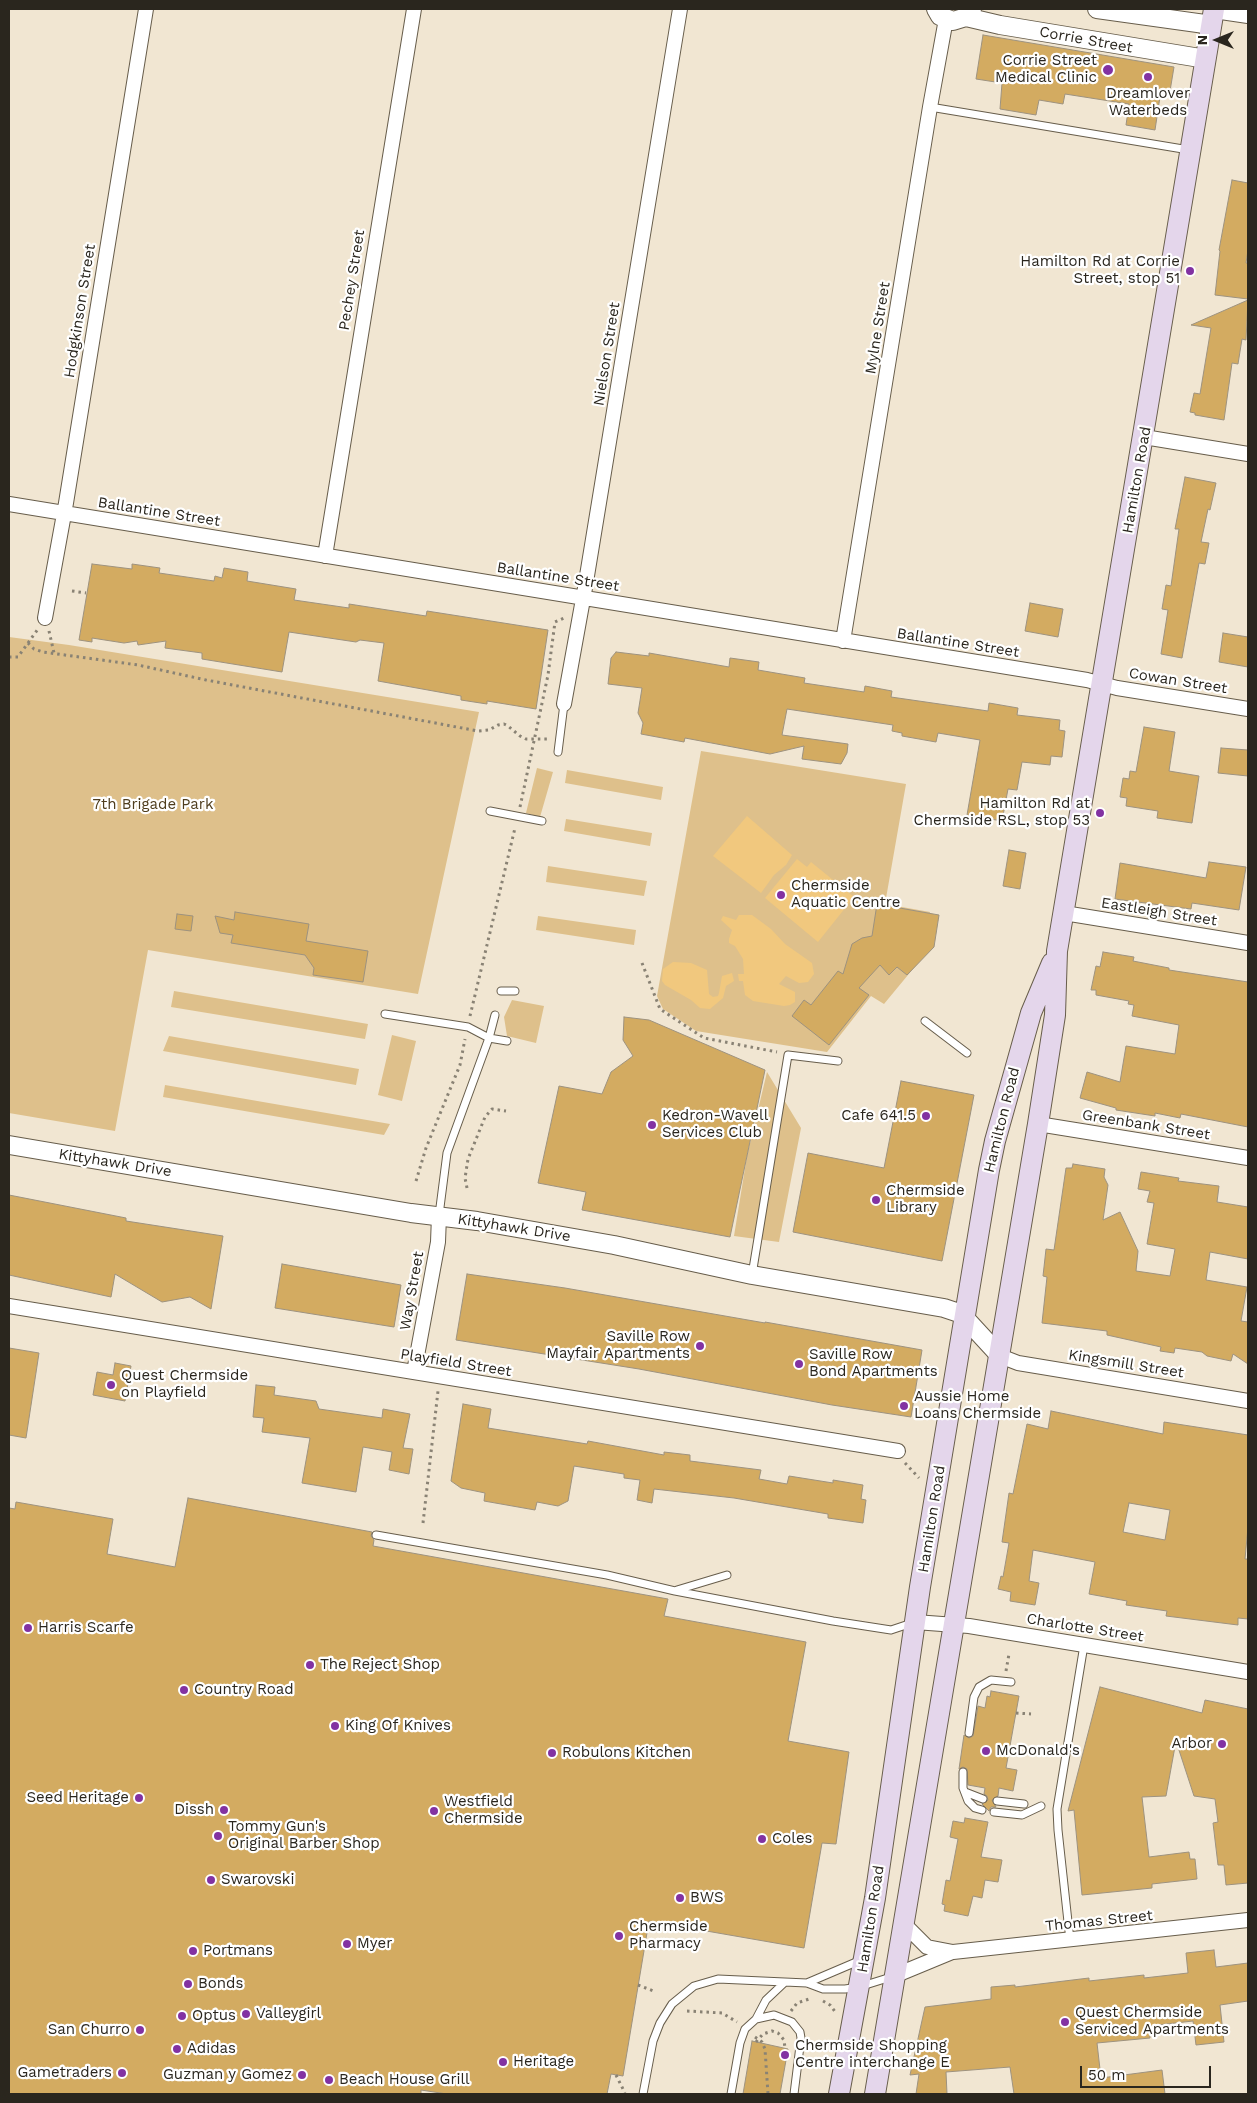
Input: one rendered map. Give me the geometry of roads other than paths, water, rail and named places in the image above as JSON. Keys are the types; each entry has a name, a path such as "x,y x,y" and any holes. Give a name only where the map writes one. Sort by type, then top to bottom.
{"main road":[{"name":"Hamilton Road","path":"875,2094 1038,1124 1055,1014 1057,951 1213,15"},
{"name":"Hamilton Road","path":"839,2094 865,1958 915,1622 995,1142 1032,1013 1057,951"}],"street":[{"name":"Hodgkinson Street","path":"45,618 64,513 146,9"},
{"name":"Pechey Street","path":"324,556 414,9"},
{"name":"Nielson Street","path":"564,704 680,9"},
{"path":"1097,9 1248,16"},
{"path":"941,14 960,20 969,13"},
{"name":"Corrie Street","path":"969,13 1000,26 1206,59"},
{"name":"Mylne Street","path":"843,641 930,107 941,14"},
{"path":"1144,437 1248,454"},
{"name":"Ballantine Street","path":"9,504 1102,684"},
{"name":"Cowan Street","path":"1102,684 1248,709"},
{"name":"Eastleigh Street","path":"1064,913 1248,943"},
{"name":"Greenbank Street","path":"1038,1124 1248,1158"},
{"name":"Kittyhawk Drive","path":"9,1145 614,1245 752,1275 944,1308 959,1313 965,1318 1000,1356"},
{"name":"Way Street","path":"414,1372 438,1242 439,1216"},
{"name":"Playfield Street","path":"9,1306 898,1451"},
{"name":"Kingsmill Street","path":"1000,1356 1018,1363 1248,1400"},
{"name":"Charlotte Street","path":"915,1622 954,1625 1248,1672"},
{"name":"Thomas Street","path":"894,1976 953,1952 1248,1920"},
{"name":"Thomas Street","path":"904,1924 927,1947 953,1952"}],"lane":[{"path":"930,107 1191,150"},
{"path":"558,752 564,704"},
{"path":"490,811 542,821"},
{"path":"501,991 514,991"},
{"path":"386,1014 468,1027 489,1038 507,1042"},
{"path":"439,1216 447,1153 489,1038 495,1015"},
{"path":"925,1020 967,1053"},
{"path":"752,1275 788,1055 838,1061"},
{"path":"376,1535 607,1575 675,1591 833,1621 891,1630 915,1622"},
{"path":"675,1591 727,1575"},
{"path":"1070,1940 1057,1809 1084,1645"},
{"path":"969,1733 974,1697 979,1687 991,1680 1008,1682"},
{"path":"963,1772 962,1782 965,1792 971,1804 982,1810"},
{"path":"965,1792 983,1799"},
{"path":"997,1801 1024,1804"},
{"path":"994,1812 1022,1815 1041,1806"},
{"path":"807,1984 865,1958"},
{"path":"643,2094 656,2031 670,2006 687,1990 704,1982 718,1979 807,1984 823,1989 859,1987 894,1976"},
{"path":"731,2094 745,2029 756,2019 766,2000 784,1983"},
{"path":"756,2019 768,2015 780,2016 792,2022 800,2032 802,2046 794,2094"}],"place":[{"name":"Corrie Street Medical Clinic","path":"1108,70"},
{"name":"Dreamlover Waterbeds","path":"1148,77"},
{"name":"Hamilton Rd at Corrie Street, stop 51","path":"1190,271"},
{"name":"Hamilton Rd at Chermside RSL, stop 53","path":"1100,813"},
{"name":"Chermside Aquatic Centre","path":"781,895"},
{"name":"Cafe 641.5","path":"926,1116"},
{"name":"Kedron-Wavell Services Club","path":"652,1125"},
{"name":"Chermside Library","path":"876,1200"},
{"name":"Saville Row Mayfair Apartments","path":"700,1346"},
{"name":"Saville Row Bond Apartments","path":"799,1364"},
{"name":"Quest Chermside on Playfield","path":"111,1385"},
{"name":"Aussie Home Loans Chermside","path":"904,1406"},
{"name":"Harris Scarfe","path":"28,1628"},
{"name":"The Reject Shop","path":"310,1665"},
{"name":"Country Road","path":"184,1690"},
{"name":"King Of Knives","path":"335,1726"},
{"name":"Arbor","path":"1222,1744"},
{"name":"McDonald's","path":"986,1751"},
{"name":"Robulons Kitchen","path":"552,1753"},
{"name":"Seed Heritage","path":"139,1798"},
{"name":"Dissh","path":"224,1810"},
{"name":"Westfield Chermside","path":"434,1811"},
{"name":"Tommy Gun's Original Barber Shop","path":"218,1836"},
{"name":"Coles","path":"762,1839"},
{"name":"Swarovski","path":"211,1880"},
{"name":"BWS","path":"680,1898"},
{"name":"Chermside Pharmacy","path":"619,1936"},
{"name":"Myer","path":"347,1944"},
{"name":"Portmans","path":"193,1951"},
{"name":"Bonds","path":"188,1984"},
{"name":"Valleygirl","path":"246,2014"},
{"name":"Optus","path":"182,2016"},
{"name":"Quest Chermside Serviced Apartments","path":"1065,2022"},
{"name":"San Churro","path":"140,2030"},
{"name":"Adidas","path":"177,2049"},
{"name":"Chermside Shopping Centre interchange E","path":"785,2055"},
{"name":"Heritage","path":"503,2062"},
{"name":"Gametraders","path":"122,2073"},
{"name":"Guzman y Gomez","path":"302,2075"},
{"name":"Beach House Grill","path":"329,2080"}],"park label":[{"name":"7th Brigade Park","path":"153,805"}]}
